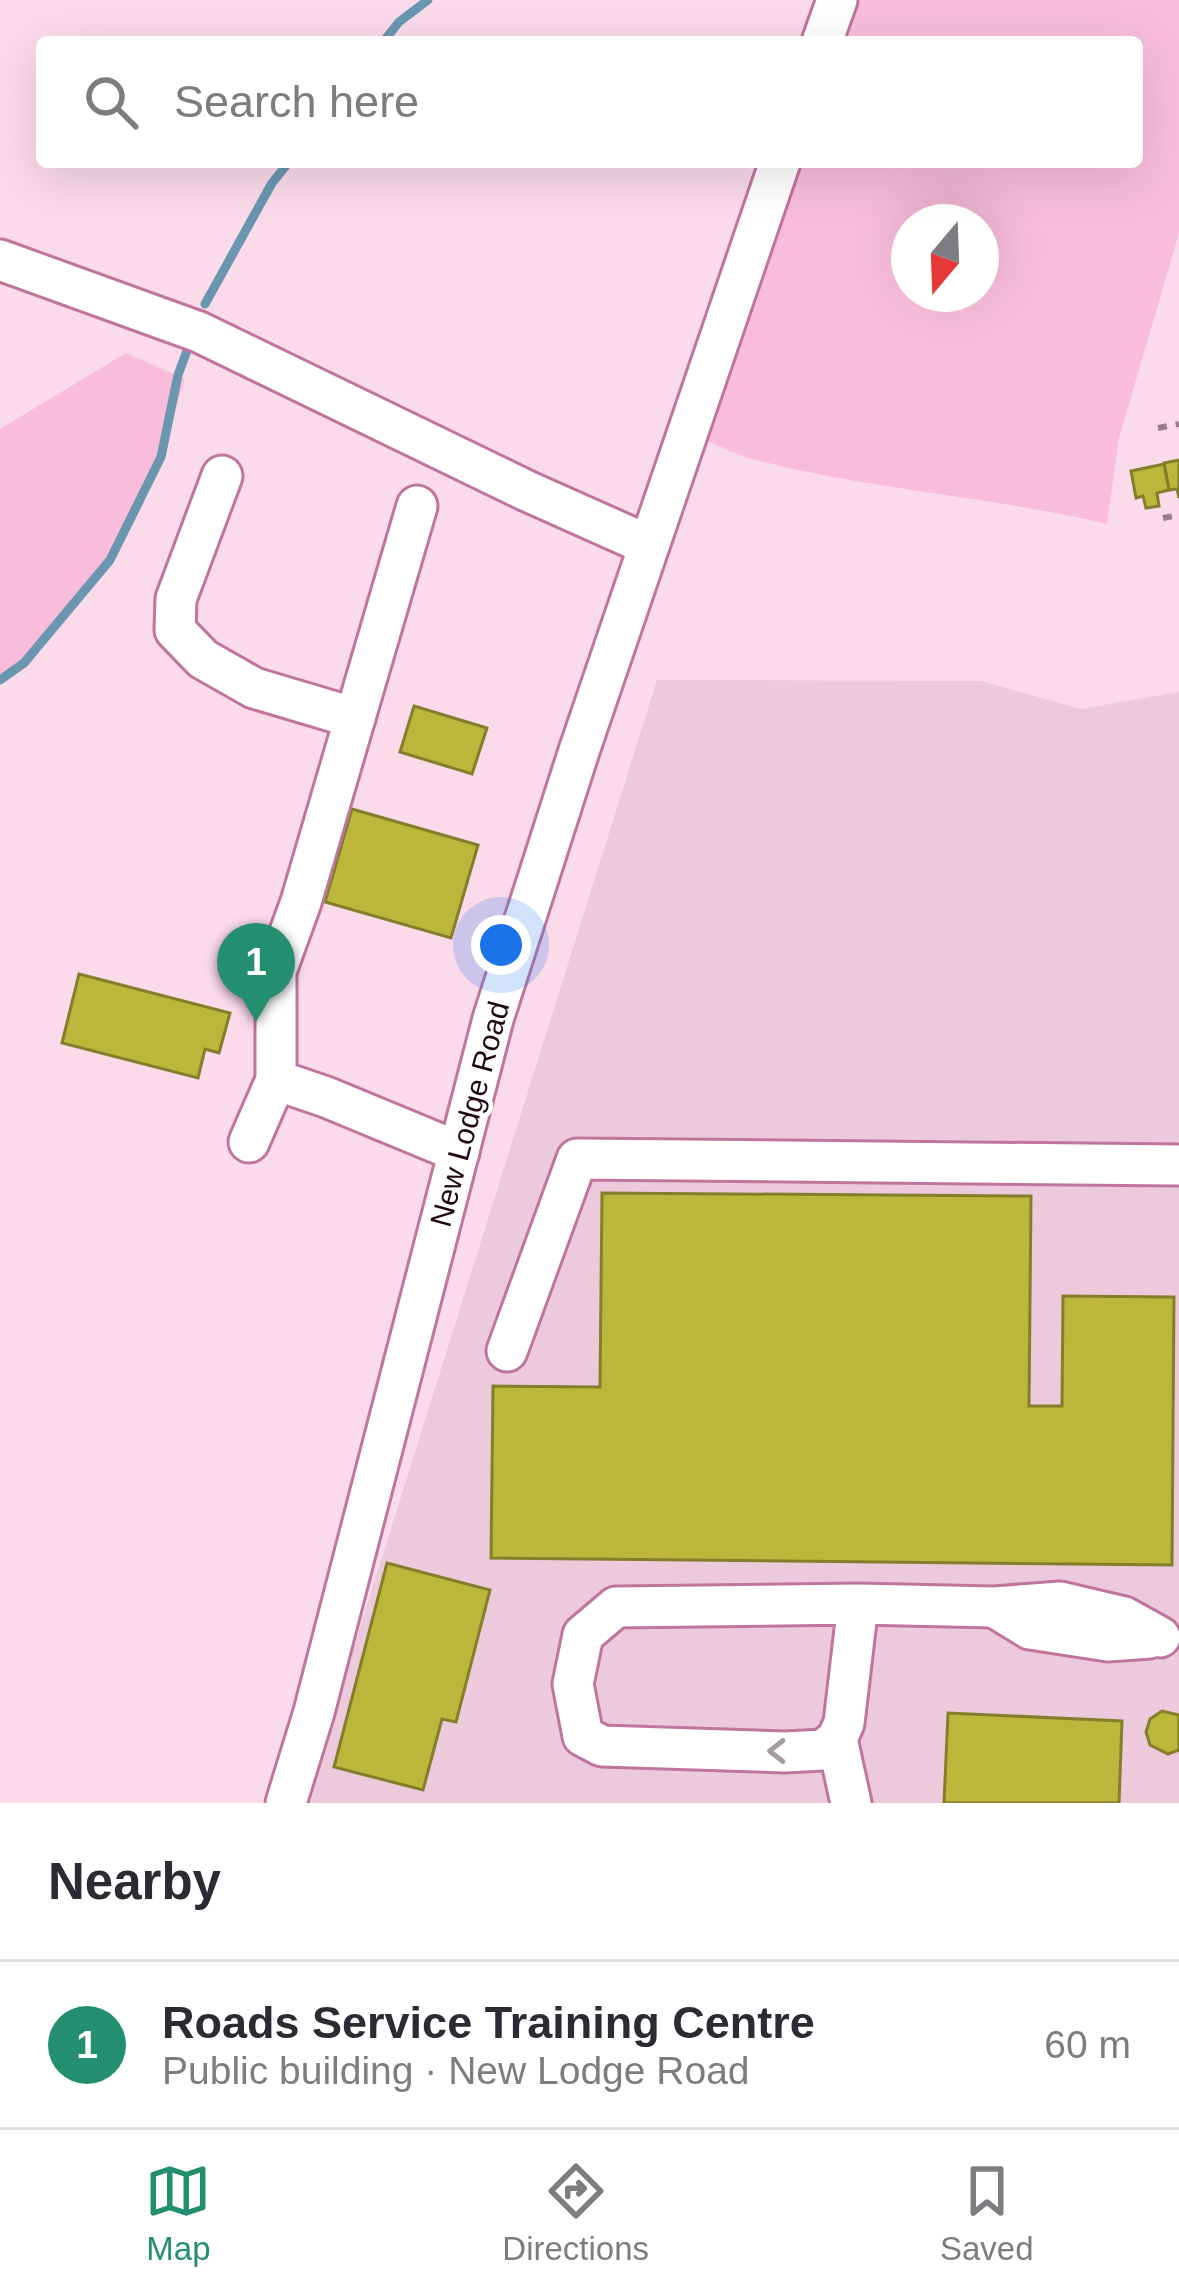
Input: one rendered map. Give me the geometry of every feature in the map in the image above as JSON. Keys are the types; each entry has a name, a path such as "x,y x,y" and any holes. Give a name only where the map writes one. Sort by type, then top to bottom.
{"street":[{"path":"824,36 837,0"},
{"name":"New Lodge Road","path":"286,1803 314,1712 493,1018 778,168"},
{"path":"0,260 199,332 648,545"},
{"path":"222,476 176,598 175,629 203,659 254,688 355,718"},
{"path":"249,1142 276,1080 276,971 301,902 416,506"},
{"path":"276,1080 459,1152"},
{"path":"507,1352 577,1159 1179,1165"},
{"path":"858,1604 844,1723 837,1739 823,1750 602,1746 583,1736 573,1684 583,1635 616,1607 858,1604 994,1607 1030,1629 1108,1641 1170,1638"},
{"path":"837,1739 851,1803"}],"path":[{"path":"1158,428 1179,424"},
{"path":"1163,518 1179,514"}],"shaded area":[{"path":"860,0 1179,0 1179,233 1119,438 1107,524 796,470 746,457 701,438 800,168 1143,168 1143,36 849,36"},
{"path":"126,353 185,379 161,457 110,560 24,663 0,680 0,429"},
{"path":"657,680 981,681 1081,709 1179,692 1179,1803 305,1803"}],"building":[{"path":"1179,460 1179,498 1177,489 1169,490 1164,463"},
{"path":"1164,464 1169,490 1157,493 1159,506 1146,508 1143,496 1136,498 1131,471"},
{"path":"414,706 487,728 472,774 400,752"},
{"path":"352,809 478,845 451,938 325,902"},
{"path":"79,974 230,1013 219,1053 205,1049 198,1078 62,1043"},
{"path":"602,1193 1031,1196 1029,1406 1062,1406 1063,1296 1174,1297 1172,1565 491,1558 493,1386 600,1387"},
{"path":"387,1563 490,1590 456,1722 442,1719 423,1790 334,1767"},
{"path":"1162,1711 1179,1715 1179,1750 1168,1754 1150,1745 1146,1732 1150,1719"},
{"path":"948,1713 1122,1721 1119,1803 944,1803"}],"waterway":[{"path":"388,36 428,0"},
{"path":"205,304 284,168"},
{"path":"0,680 24,663 110,560 161,457 188,348"}],"place":[{"name":"Roads Service Training Centre","path":"256,1022"}]}
